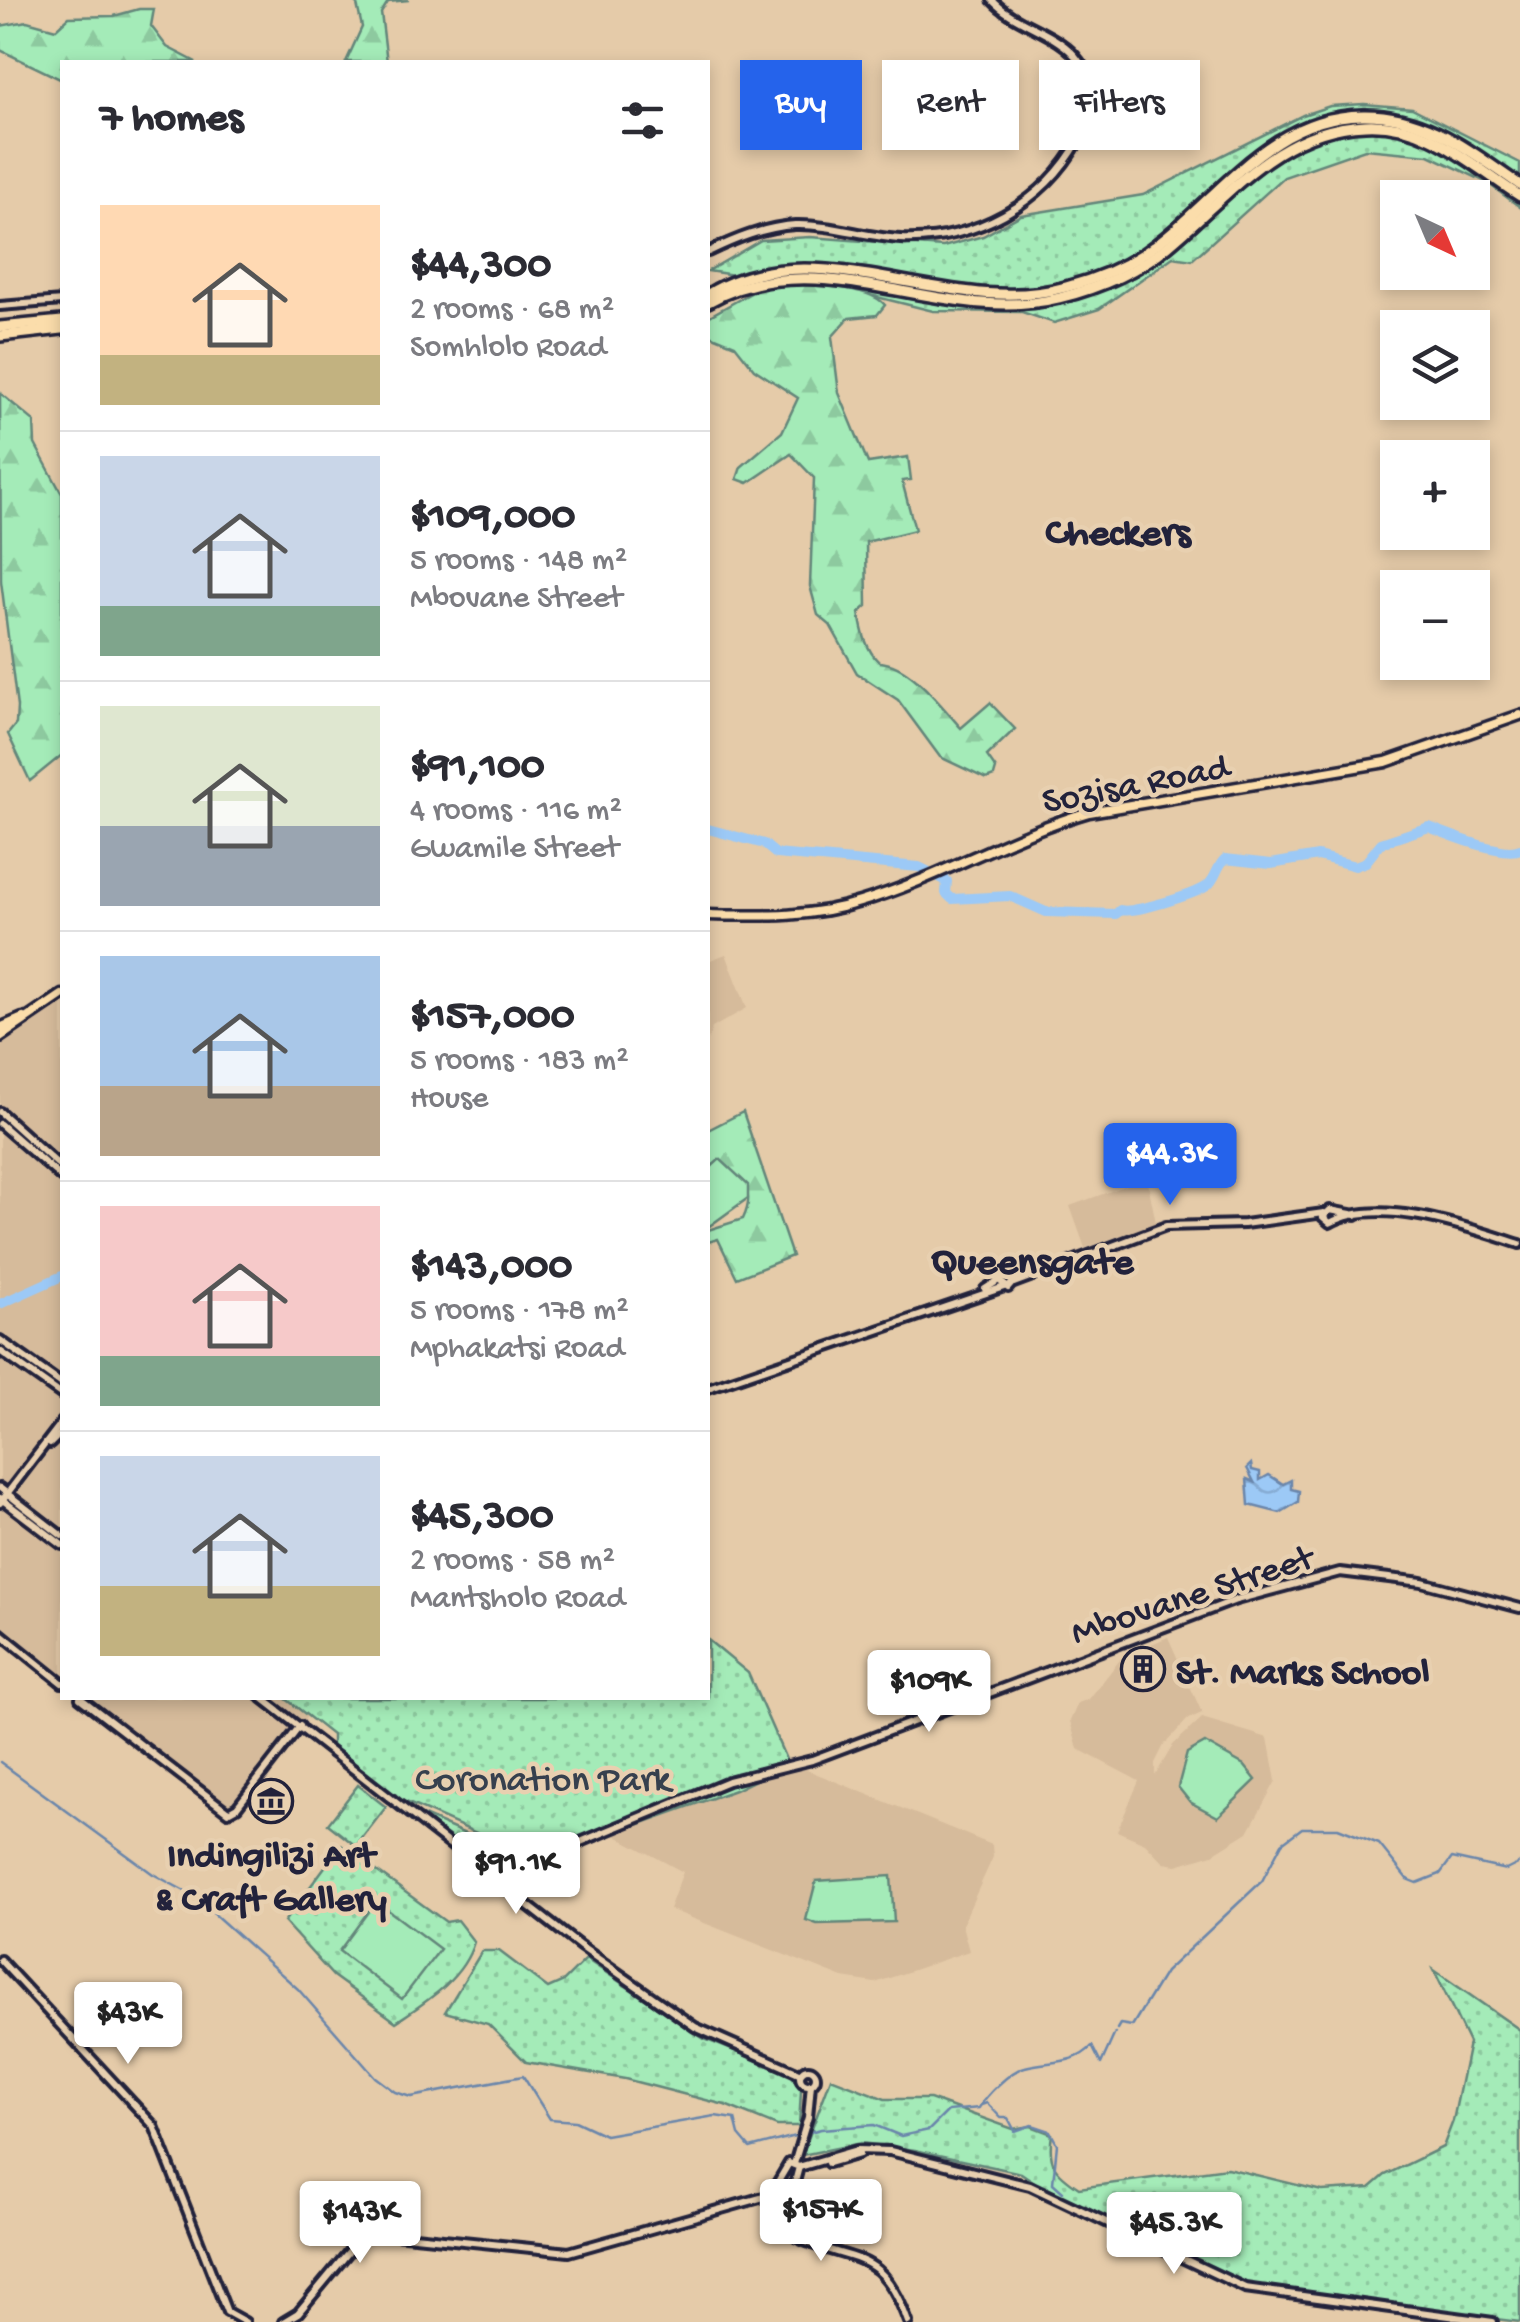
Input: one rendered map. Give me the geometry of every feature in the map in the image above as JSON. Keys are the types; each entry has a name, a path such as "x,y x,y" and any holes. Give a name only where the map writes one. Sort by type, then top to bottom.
{"highway":[{"path":"710,293 749,276 788,270 824,270 986,295 1062,288 1142,254 1249,165 1315,124 1340,117 1389,118 1441,132 1520,185"},
{"path":"1264,155 1321,132 1382,125 1438,140 1520,196"},
{"path":"710,301 749,285 811,278 988,302 1056,299 1142,265 1249,165"},
{"path":"0,327 60,321"},
{"path":"0,338 24,331 60,329"}],"main road":[{"name":"Sozisa Road","path":"710,915 816,912 858,903 950,868 965,857 1008,839 1089,812 1368,766 1446,744 1520,715"},
{"path":"0,1037 60,996"},
{"path":"0,1028 30,1016"}],"street":[{"path":"710,251 762,230 796,225 898,239 937,238 989,224 1034,193 1077,144 1090,114 1091,88 1073,53 1018,22 992,0"},
{"path":"0,306 60,301"},
{"path":"0,1112 60,1166"},
{"path":"0,1124 60,1176"},
{"path":"710,1387 1002,1284 1005,1276 1013,1280 1166,1226 1415,1215 1520,1244"},
{"path":"0,1340 60,1383"},
{"path":"0,1352 60,1394"},
{"path":"45,1448 60,1425"},
{"path":"2,1498 60,1434"},
{"path":"0,1488 2,1498 60,1543"},
{"path":"2,1498 60,1535"},
{"name":"Mbovane Street","path":"496,1877 728,1781 812,1760 1236,1600 1340,1572 1422,1582 1520,1608"},
{"path":"0,1633 60,1681"},
{"path":"84,1700 232,1811 300,1726"},
{"path":"265,1700 580,1946 695,2027 801,2074 804,2083 811,2084 797,2168 787,2195 792,2232 802,2240 866,2261 899,2296 908,2322"},
{"path":"0,1960 154,2126 187,2215 206,2248 227,2312 244,2322"},
{"path":"803,2140 816,2163"},
{"path":"797,2168 875,2148 1030,2186 1245,2288 1493,2322"},
{"path":"778,2192 778,2176 789,2163 797,2168 875,2148"},
{"path":"284,2322 298,2313 366,2232 569,2252 778,2192 787,2195"}],"shaded area":[{"path":"726,954 747,1008 712,1028 710,1034 710,960"},
{"path":"60,996 60,1681 0,1633 0,1037"},
{"path":"1147,1178 1156,1223 1085,1248 1070,1206"},
{"path":"1168,1637 1202,1713 1188,1719 1164,1745 1155,1763 1155,1776 1173,1745 1202,1718 1268,1738 1276,1781 1248,1832 1213,1854 1177,1865 1164,1863 1145,1843 1117,1831 1139,1781 1078,1749 1070,1721 1078,1703 1089,1699 1123,1656"},
{"path":"82,1700 288,1700 308,1715 237,1807 223,1813"},
{"path":"800,1767 992,1845 993,1857 962,1925 969,1951 875,1983 843,1978 669,1909 683,1872 607,1831"}],"green space":[{"path":"356,0 409,0 388,2 381,13 387,60 347,60 362,27"},
{"path":"154,9 151,26 167,47 192,60 60,60 60,79 0,50 0,26 27,21 56,29 69,17 114,16"},
{"path":"1330,106 1412,108 1520,163 1520,207 1490,185 1490,180 1482,180 1429,155 1365,149 1284,177 1192,260 1173,257 1099,309 1054,323 1022,312 933,311 873,296 710,271 761,240 810,237 943,247 983,236 1021,215 1143,195 1303,115"},
{"path":"765,285 846,289 862,292 885,305 877,315 849,318 832,337 839,393 868,463 908,457 911,480 902,481 915,530 866,542 867,606 859,613 862,627 879,662 891,664 914,678 961,728 990,703 1015,729 987,756 996,769 994,776 986,779 940,757 898,700 857,673 830,625 818,615 810,586 814,478 791,454 748,483 737,479 741,467 782,432 798,398 754,369 735,345 710,335 710,316"},
{"path":"0,393 34,421 35,444 60,490 60,757 30,781 8,734 16,724 17,707 1,581"},
{"path":"743,1112 792,1256 737,1278 718,1239 710,1241 710,1229 743,1219 747,1193 740,1180 720,1162 710,1166 710,1129"},
{"path":"720,1159 748,1185 748,1198 710,1226 710,1168"},
{"name":"Coronation Park","path":"710,1642 748,1673 788,1764 735,1790 538,1860 383,1792 332,1752 332,1735 288,1700 710,1700"},
{"path":"1205,1743 1244,1765 1256,1780 1218,1817 1190,1802 1178,1787 1187,1753"},
{"path":"358,1785 386,1807 356,1846 328,1824"},
{"path":"410,1810 523,1859 526,1862 496,1873"},
{"path":"341,1845 446,1922 457,1920 474,1942 453,1978 396,2022 333,1976 284,1922"},
{"path":"891,1876 894,1922 817,1924 806,1920 816,1881"},
{"path":"376,1901 440,1949 402,1999 339,1951"},
{"path":"482,1951 499,1951 548,1988 564,1981 586,1959 704,2039 790,2073 801,2090 799,2126 777,2126 725,2105 625,2079 526,2062 488,2024 445,2012"},
{"path":"1434,1970 1520,2030 1520,2322 1245,2288 1073,2208 1021,2173 915,2150 861,2143 802,2155 831,2078 885,2099 930,2099 1013,2129 1031,2126 1052,2134 1055,2166 1079,2188 1227,2168 1322,2191 1370,2188 1385,2175 1443,2147 1453,2121 1469,2043"}],"water":[{"path":"1251,1464 1252,1470 1260,1472 1260,1480 1269,1475 1283,1484 1291,1480 1291,1489 1299,1491 1298,1502 1280,1513 1249,1505 1247,1479 1254,1482 1247,1468"}],"waterway":[{"path":"710,830 764,844 776,854 919,867 947,881 946,893 952,899 1010,896 1046,912 1116,914 1200,890 1210,883 1225,859 1271,864 1318,856 1355,866 1366,862 1381,843 1429,827 1489,848 1520,849"},
{"path":"0,1304 60,1277"},
{"path":"0,1762 153,1874 194,1896 298,1989 375,2077 395,2092 411,2097 523,2076 550,2119 575,2121 605,2135 715,2116 735,2119 739,2135 750,2148 821,2129 874,2125 901,2136 929,2130 948,2111 979,2108 999,2084 1025,2067 1069,2060 1092,2046 1101,2064 1115,2033"},
{"path":"1117,2029 1120,2024 1132,2026 1165,1972 1262,1881 1282,1843 1302,1828 1338,1828 1379,1844 1407,1879 1417,1883 1440,1874 1452,1858 1506,1870 1520,1863"},
{"path":"981,2105 987,2103 1001,2118 1008,2118 1015,2131 1032,2125 1050,2131 1057,2144 1053,2183 1063,2192"}],"place":[{"name":"St. Marks School","path":"1143,1669"},
{"name":"Indingilizi Art & Craft Gallery","path":"271,1801"}],"district":[{"name":"Checkers","path":"1118,529"},
{"name":"Queensgate","path":"1032,1258"}]}
